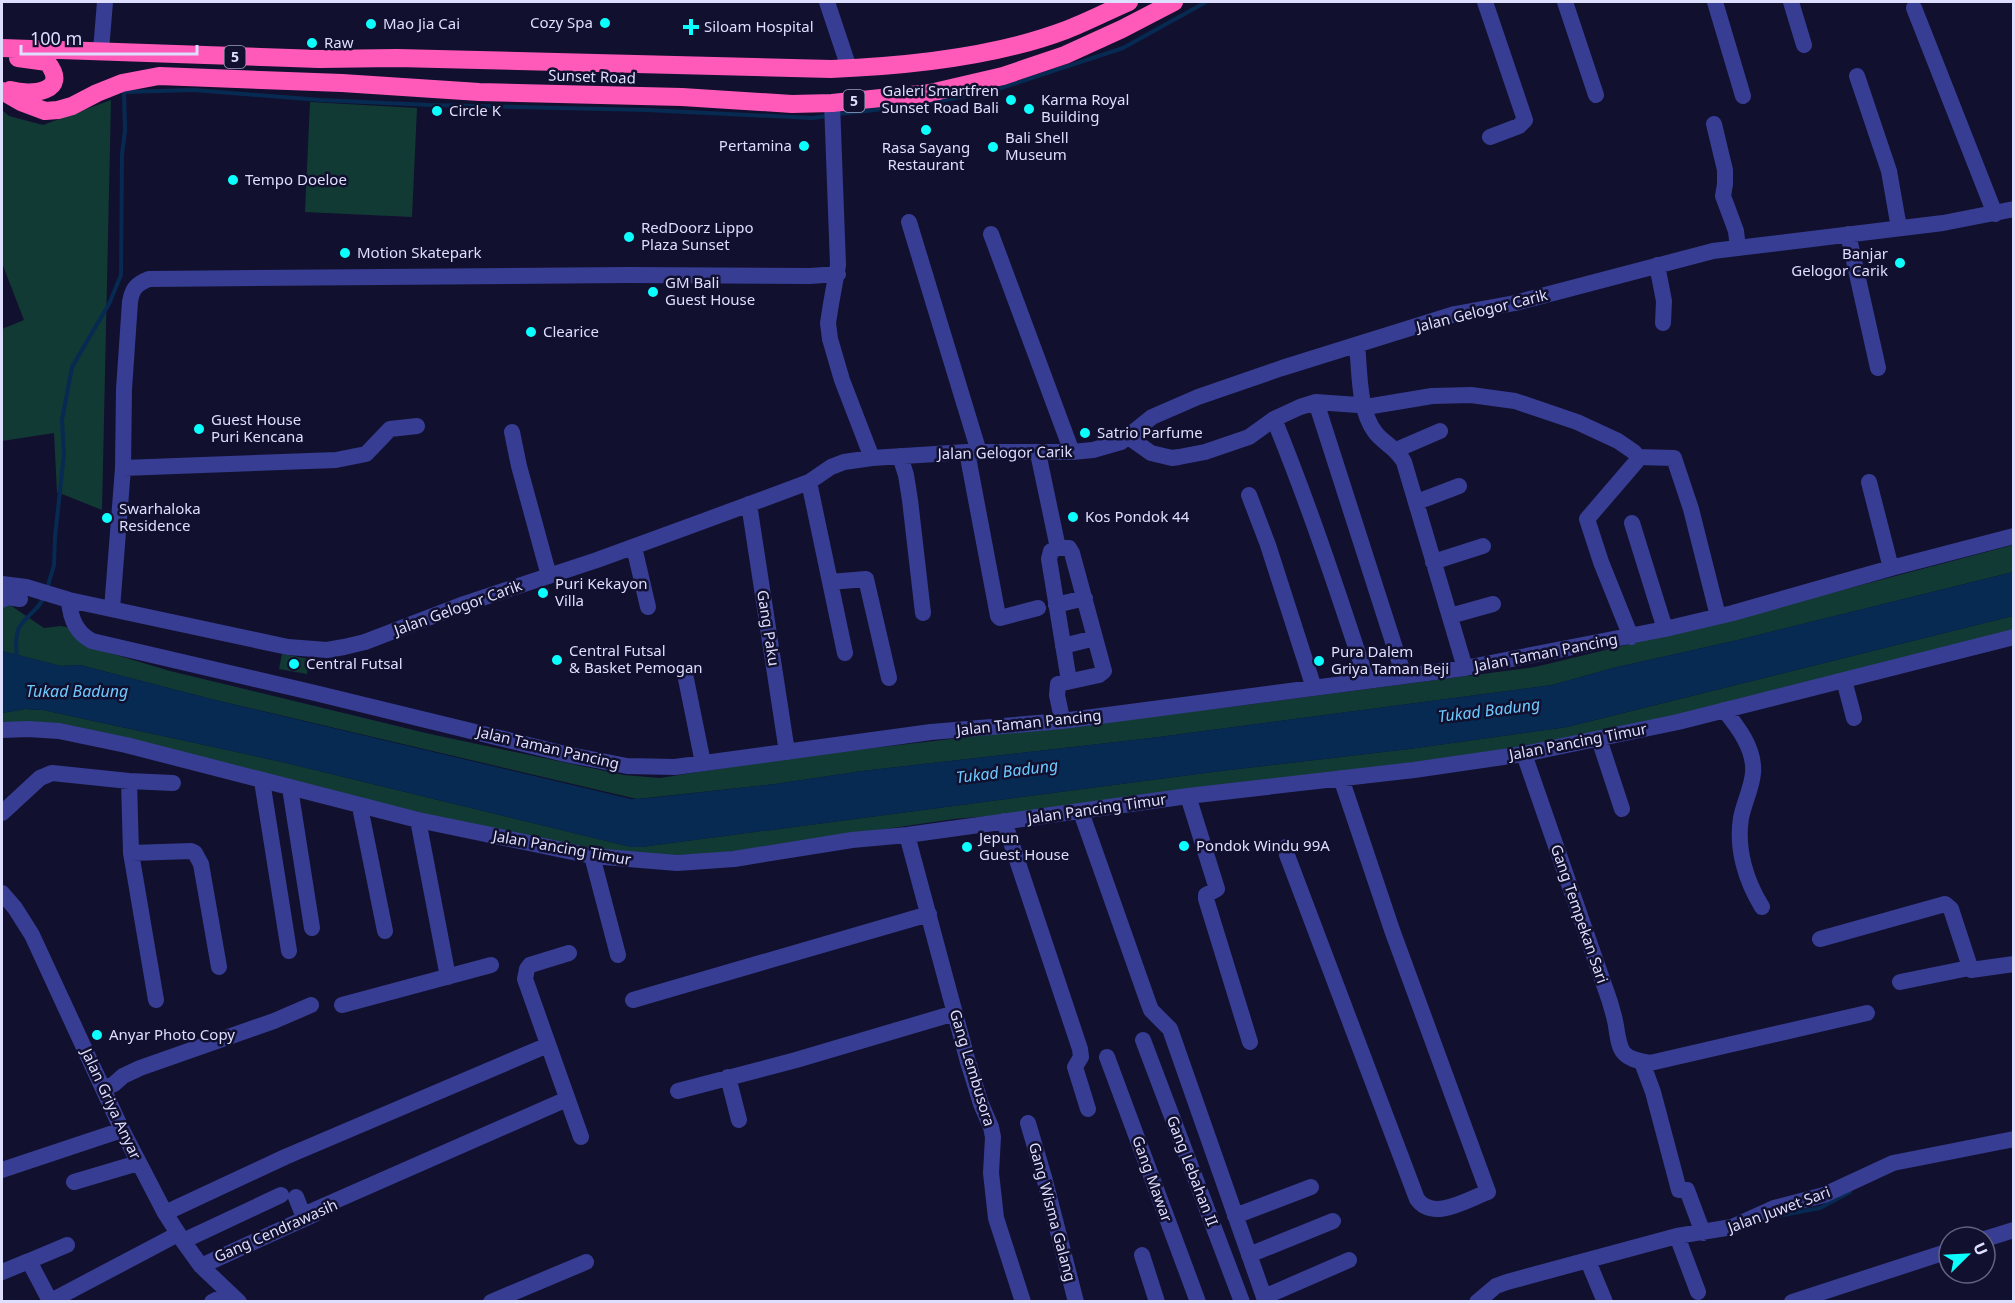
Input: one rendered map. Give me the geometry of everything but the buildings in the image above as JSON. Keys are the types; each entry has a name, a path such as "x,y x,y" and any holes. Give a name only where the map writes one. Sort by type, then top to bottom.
{"highway":[{"name":"Sunset Road","path":"2,48 101,50 227,57 870,68 992,51 1067,30 1129,2"},
{"name":"Sunset Road","path":"2,89 21,102 45,111 72,106 122,83 159,76 342,83 479,92 682,97 792,104 832,103 930,93 1003,76 1065,55 1174,2"},
{"path":"2,56 47,63 54,76 53,83 48,89 37,93 21,93 2,89"},
{"path":"479,92 483,60"}],"street":[{"path":"101,50 105,2"},
{"path":"827,2 849,68"},
{"path":"1485,2 1525,120 1519,126 1490,137"},
{"path":"1565,2 1596,95"},
{"path":"1715,2 1743,96"},
{"path":"1791,2 1804,45"},
{"path":"1914,8 1995,214"},
{"path":"1857,76 1889,171 1899,228"},
{"path":"832,103 837,274 828,323 830,339 842,380 872,458"},
{"path":"1714,124 1725,170 1723,196 1736,231 1738,248"},
{"name":"Jalan Gelogor Carik","path":"2,584 26,587 69,600 288,647 327,650 365,642 464,604 634,547 809,482 837,464 900,456 973,452 1072,452 1106,447 1120,442 1152,417 1177,406 1282,368 1455,314 1515,303 1713,251 1943,223 2013,209"},
{"path":"909,222 973,452 998,616 1001,618 1038,608"},
{"path":"991,234 1072,452"},
{"path":"1848,234 1878,369"},
{"path":"1658,265 1664,301 1662,324"},
{"path":"112,609 123,468 124,389 132,292 138,283 148,279 548,275 810,276 837,274"},
{"path":"1357,345 1367,417 1374,432 1396,450 1404,462 1465,668"},
{"path":"1127,436 1151,453 1172,458 1205,452 1249,438 1274,419 1316,402 1386,405 1432,396 1460,395 1478,395 1515,401 1596,430 1618,441 1638,457 1674,458 1691,509 1718,616"},
{"path":"1316,402 1404,676"},
{"path":"1274,419 1334,580 1367,681"},
{"path":"123,468 336,460 366,454 390,429 417,426"},
{"path":"1396,450 1440,431"},
{"path":"512,432 549,576"},
{"path":"1038,453 1059,548"},
{"path":"900,456 910,500 923,613"},
{"path":"1631,637 1601,562 1587,519 1638,457"},
{"path":"809,482 845,653"},
{"path":"1869,482 1892,568"},
{"path":"1417,502 1459,486"},
{"path":"1249,495 1268,545 1314,688"},
{"name":"Gang Paku","path":"749,504 787,752"},
{"path":"1632,523 1665,629"},
{"name":"Jalan Taman Pancing","path":"69,600 70,613 75,624 81,633 92,641 602,761 646,767 675,767 931,732 1062,721 1465,668 1665,629 2013,536"},
{"path":"1433,562 1483,546"},
{"path":"634,547 648,607"},
{"path":"1061,714 1057,687 1062,682 1070,681 1103,673 1104,671 1071,549 1059,548 1051,551 1049,555 1070,681"},
{"path":"830,582 866,579 889,678"},
{"path":"2,600 7,597 20,599"},
{"path":"1056,605 1085,598"},
{"path":"1450,616 1493,604"},
{"name":"Jalan Pancing Timur","path":"2,730 59,731 126,745 360,807 418,820 592,856 677,863 734,859 852,840 907,835 1188,796 1524,754 1724,710 2013,637"},
{"path":"1063,646 1095,638"},
{"path":"685,674 703,764"},
{"path":"1844,680 1854,718"},
{"path":"1724,710 1741,733 1751,759 1753,773 1741,819 1740,841 1750,888 1762,907"},
{"path":"1599,738 1622,809"},
{"name":"Gang Tempekan Sari","path":"1524,754 1610,1002 1616,1023 1619,1049 1627,1056 1644,1062"},
{"path":"2,813 40,778 52,773 129,782 172,783"},
{"path":"1286,847 1417,1199 1425,1208 1436,1210 1488,1192 1392,930 1341,778"},
{"path":"262,781 289,951"},
{"path":"129,782 131,853 156,1000"},
{"path":"290,788 312,928"},
{"path":"1188,796 1217,889 1206,895 1206,899 1250,1042"},
{"path":"360,807 385,932"},
{"path":"1081,812 1148,1002 1152,1010 1170,1029 1264,1297 1349,1260"},
{"path":"418,820 448,977"},
{"path":"1004,821 1080,1049 1081,1057 1075,1067 1088,1109"},
{"name":"Gang Lembusora","path":"907,835 981,1104 991,1127 993,1137 992,1184 996,1218 1023,1302"},
{"path":"131,853 191,850 199,858 219,968"},
{"path":"592,856 618,955"},
{"name":"Jalan Griya Anyar","path":"2,893 15,908 32,935 122,1130 165,1213 201,1266 234,1297"},
{"path":"1820,939 1945,904 1951,909 1969,968"},
{"path":"633,1000 929,914"},
{"path":"569,953 530,965 525,974 527,987 581,1137"},
{"path":"1900,982 1969,968 1973,971 2013,964"},
{"path":"342,1005 491,965"},
{"path":"104,1089 140,1068 274,1021 311,1005"},
{"path":"678,1090 796,1060 955,1013"},
{"path":"1703,1233 1687,1190 1679,1190 1644,1062 1650,1063 1867,1013"},
{"name":"Gang Lebahan II","path":"1143,1041 1242,1302"},
{"path":"165,1213 285,1157 548,1045"},
{"name":"Gang Mawar","path":"1107,1057 1198,1302"},
{"path":"728,1077 739,1120"},
{"path":"29,1261 50,1301 180,1238 288,1196 303,1215 567,1099"},
{"name":"Gang Wisma Galang","path":"1028,1123 1076,1302"},
{"path":"2,1170 122,1130"},
{"name":"Jalan Juwet Sari","path":"1477,1302 1496,1286 1507,1282 1590,1266 1678,1238 1732,1227 1774,1208 1824,1195 1893,1163 2013,1139"},
{"path":"74,1182 138,1163"},
{"path":"1235,1216 1311,1187"},
{"name":"Gang Cendrawasih","path":"201,1266 351,1198"},
{"path":"1249,1255 1333,1221"},
{"path":"1997,1235 2013,1230"},
{"path":"1678,1238 1698,1292"},
{"path":"2,1272 68,1245"},
{"path":"1142,1255 1157,1302"},
{"path":"1792,1302 1937,1255"},
{"path":"491,1302 586,1262"},
{"path":"1590,1266 1605,1302"},
{"path":"212,1302 234,1297"}],"green space":[{"path":"111,100 102,510 57,492 54,433 2,441 2,329 24,320 2,263 2,110 9,116 43,125"},
{"path":"310,102 417,108 412,217 305,212"},
{"path":"2013,545 2013,572 1738,640 1613,668 1552,685 1151,738 637,799 211,699 80,665 61,666 2,651 2,606 7,603 44,628 61,626 72,628 83,645 170,671 430,734 624,775 660,778 795,757 1238,706 1535,667 1717,623"},
{"path":"2013,616 2013,631 1655,722 1530,749 1046,811 954,819 714,854 632,856 527,838 313,787 2,726 2,713 25,709 43,710 282,762 631,847 641,847 1567,727"},
{"name":"Central Futsal","path":"282,654 309,659 307,674 279,669"}],"water":[{"name":"Tukad Badung","path":"2013,572 2013,616 1567,727 641,847 631,847 282,762 43,710 25,709 2,713 2,651 61,666 80,665 211,699 631,799 649,798 1151,738 1552,685 1613,668 1738,640"}],"waterway":[{"path":"838,114 920,105 992,91 1123,48 1206,2"},
{"path":"47,589 54,565 64,454 62,420 72,367 109,304 121,275 124,92 194,90 320,100 430,105 646,110 813,118 827,116"},
{"path":"17,660 16,641 20,625 39,605 44,596"},
{"path":"1772,1217 1820,1208 1850,1192"}],"place":[{"name":"Cozy Spa","path":"605,23"},
{"name":"Mao Jia Cai","path":"371,24"},
{"name":"Siloam Hospital","path":"691,27"},
{"name":"Raw","path":"312,43"},
{"name":"Galeri Smartfren Sunset Road Bali","path":"1011,100"},
{"name":"Karma Royal Building","path":"1029,109"},
{"name":"Circle K","path":"437,111"},
{"name":"Rasa Sayang Restaurant","path":"926,130"},
{"name":"Pertamina","path":"804,146"},
{"name":"Bali Shell Museum","path":"993,147"},
{"name":"Tempo Doeloe","path":"233,180"},
{"name":"RedDoorz Lippo Plaza Sunset","path":"629,237"},
{"name":"Motion Skatepark","path":"345,253"},
{"name":"Banjar Gelogor Carik","path":"1900,263"},
{"name":"GM Bali Guest House","path":"653,292"},
{"name":"Clearice","path":"531,332"},
{"name":"Guest House Puri Kencana","path":"199,429"},
{"name":"Satrio Parfume","path":"1085,433"},
{"name":"Kos Pondok 44","path":"1073,517"},
{"name":"Swarhaloka Residence","path":"107,518"},
{"name":"Puri Kekayon Villa","path":"543,593"},
{"name":"Central Futsal & Basket Pemogan","path":"557,660"},
{"name":"Pura Dalem Griya Taman Beji","path":"1319,661"},
{"name":"Central Futsal","path":"294,664"},
{"name":"Pondok Windu 99A","path":"1184,846"},
{"name":"Jepun Guest House","path":"967,847"},
{"name":"Anyar Photo Copy","path":"97,1035"}]}
